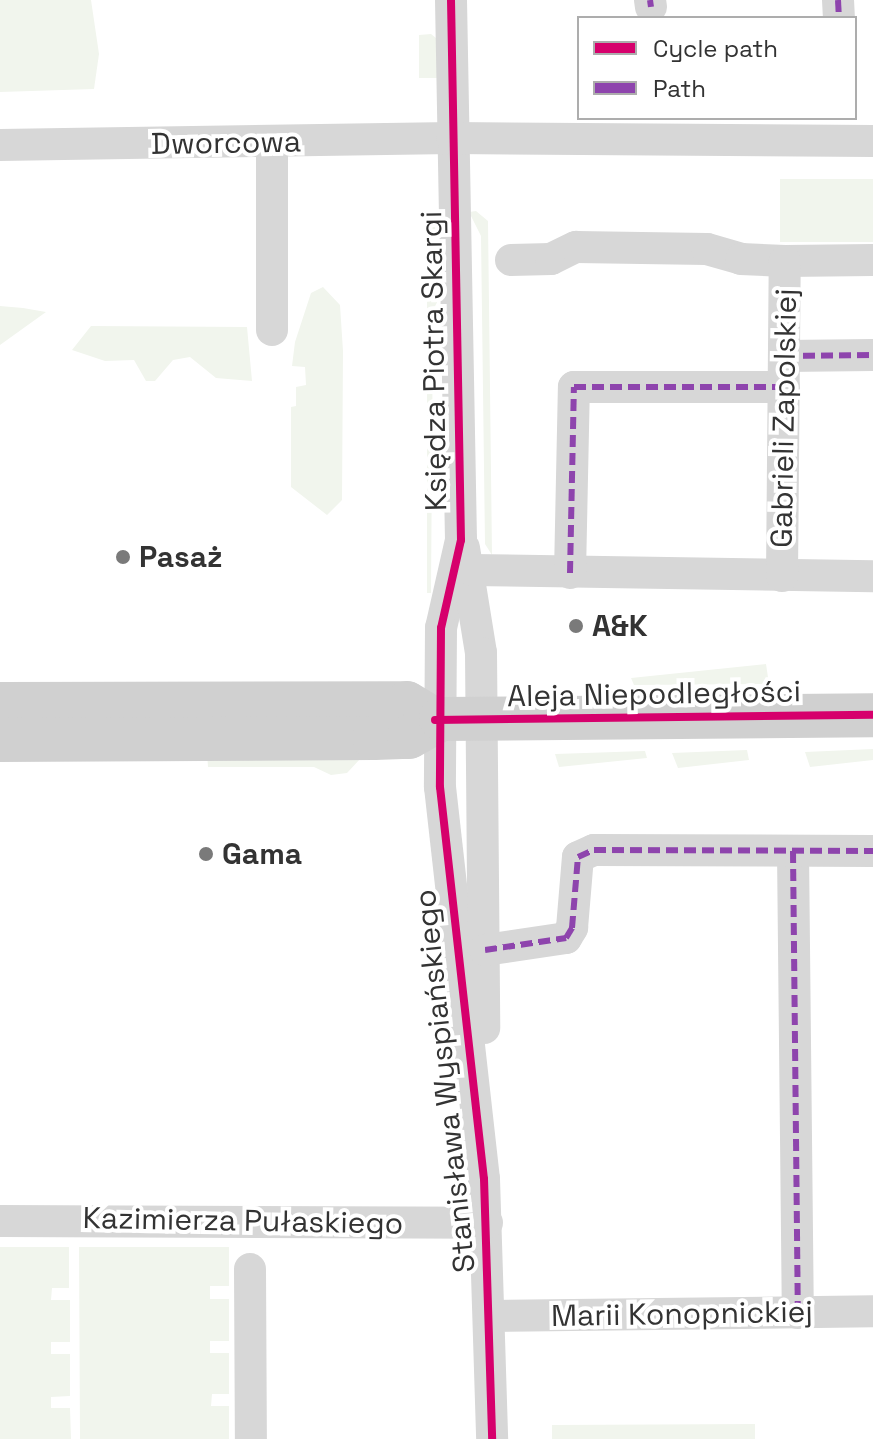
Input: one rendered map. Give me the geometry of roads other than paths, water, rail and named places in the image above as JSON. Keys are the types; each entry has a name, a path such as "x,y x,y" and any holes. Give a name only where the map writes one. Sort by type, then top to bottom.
{"street":[{"name":"Księdza Piotra Skargi","path":"451,0 452,138 466,555 441,628 453,719"},
{"name":"Dworcowa","path":"0,145 452,138 770,143 873,141"},
{"path":"272,143 272,330"},
{"path":"511,260 551,259 576,247 707,249 741,259 785,261 873,260"},
{"name":"Gabrieli Zapolskiej","path":"782,576 785,261"},
{"path":"570,573 574,387 785,371 873,355"},
{"path":"466,555 570,573 873,576"},
{"name":"Aleja Niepodległości","path":"0,704 407,703 453,719 873,715"},
{"name":"Aleja Niepodległości","path":"0,740 409,737 453,719"},
{"name":"Stanisława Wyspiańskiego","path":"453,719 485,950 484,1179"},
{"name":"Stanisława Wyspiańskiego","path":"453,719 440,787 484,1179 491,1316 492,1439"},
{"path":"485,950 566,938 572,928 578,857 594,850 873,851"},
{"path":"793,851 798,1313"},
{"name":"Kazimierza Pułaskiego","path":"0,1221 487,1223"},
{"path":"250,1269 251,1439"},
{"name":"Marii Konopnickiej","path":"491,1316 873,1311"}],"place":[{"name":"Pasaż","path":"123,557"},
{"name":"A&K","path":"576,626"},
{"name":"Gama","path":"206,854"}]}
